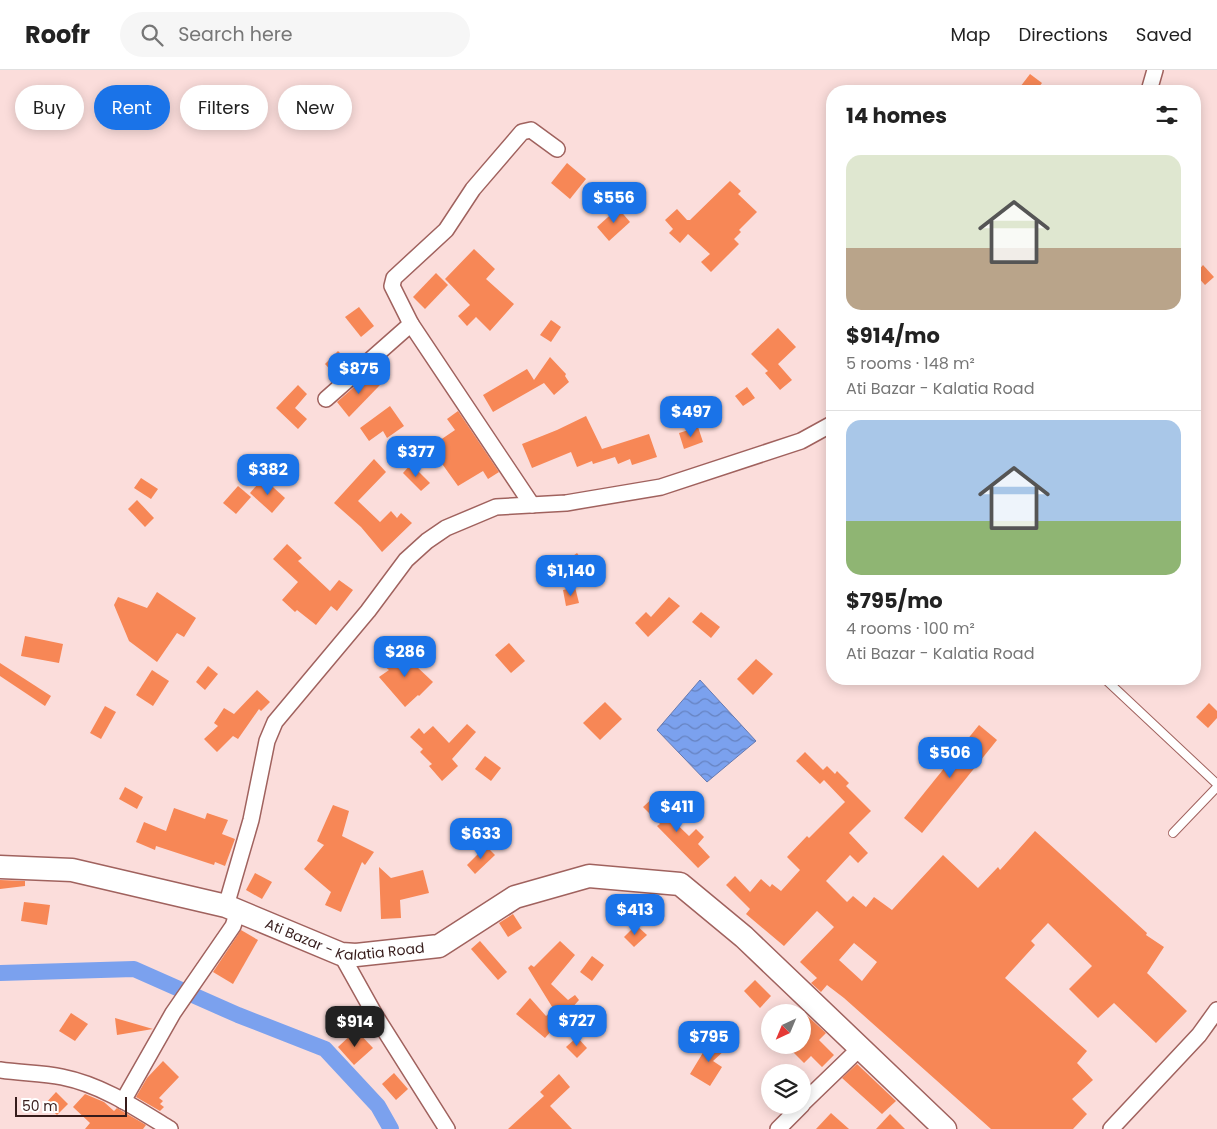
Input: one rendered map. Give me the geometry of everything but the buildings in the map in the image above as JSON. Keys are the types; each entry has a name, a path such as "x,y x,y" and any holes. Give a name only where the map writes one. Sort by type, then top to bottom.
{"main road":[{"name":"Ati Bazar - Kalatia Road","path":"0,868 72,870 232,909 341,954 356,956 439,946 515,897 589,876 680,884 744,937 945,1129"}],"street":[{"path":"1151,85 1155,70"},
{"path":"532,505 410,324 392,286 394,278 446,230 473,189 522,132 531,130 558,148"},
{"path":"326,399 410,324"},
{"path":"123,1101 173,1013 233,926 232,909 267,741 275,722 368,611 406,560 426,541 446,528 496,507 605,498 661,487 801,441 826,427"},
{"path":"341,954 375,1015 447,1129"},
{"path":"1111,1129 1199,1035 1217,1010"},
{"path":"811,1096 860,1048"},
{"path":"0,1070 65,1077 91,1085 123,1101 170,1129"},
{"path":"778,1129 793,1114"}],"lane":[{"path":"1111,685 1217,786 1174,833"}],"water":[{"path":"700,680 756,741 707,782 657,730"}],"waterway":[{"path":"0,973 134,969 238,1015 325,1049 378,1106 391,1129"}]}
